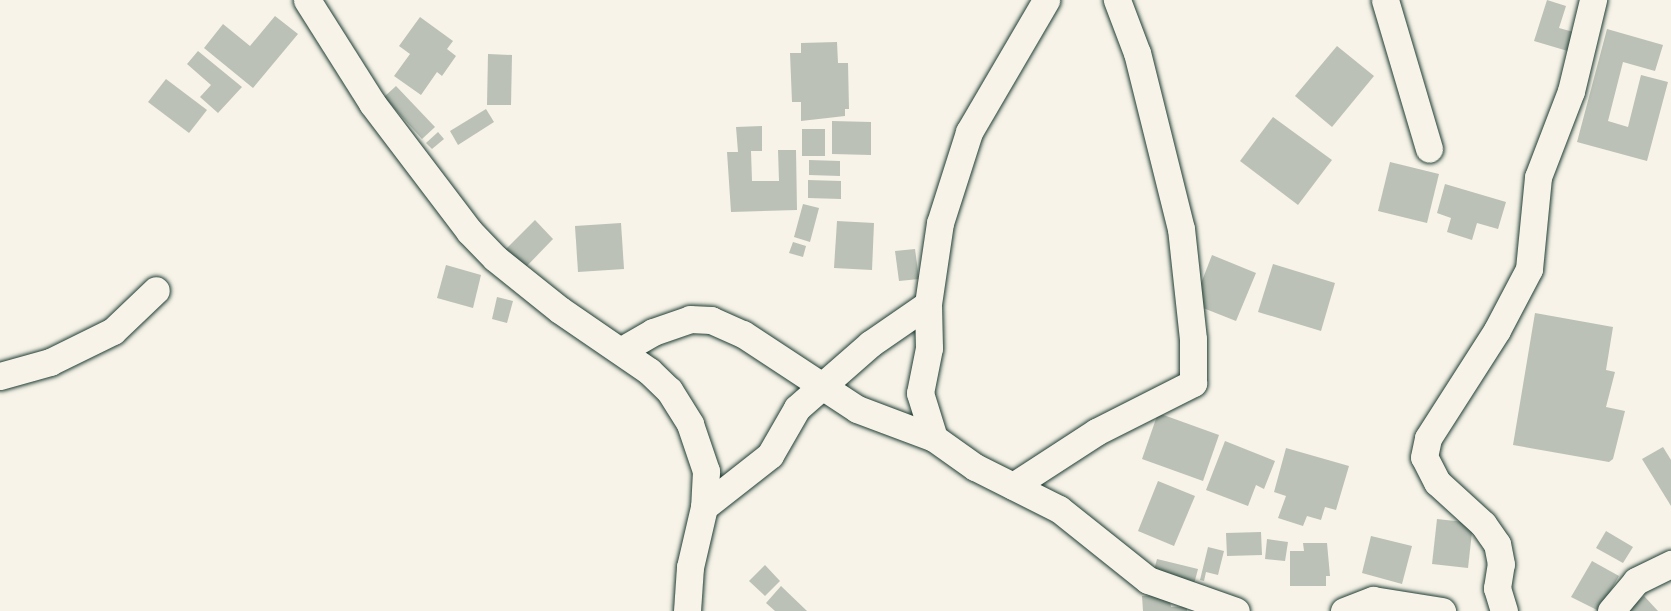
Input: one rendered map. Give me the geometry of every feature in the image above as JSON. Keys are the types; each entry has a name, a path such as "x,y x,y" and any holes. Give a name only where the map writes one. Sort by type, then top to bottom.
{"street":[{"path":"307,0 372,104 469,231 495,258 560,310 622,350 669,390 690,424 706,471 704,507 690,567 687,611"},
{"path":"934,438 920,393 929,348 928,304 940,223 958,159 969,132 1046,0"},
{"path":"1013,486 1096,432 1193,383 1193,339 1181,229 1137,53 1117,0"},
{"path":"1385,0 1429,149"},
{"path":"1504,611 1497,588 1501,564 1497,544 1483,524 1437,482 1424,457 1428,438 1497,330 1529,268 1538,177 1570,91 1593,0"},
{"path":"0,376 50,362 113,331 156,290"},
{"path":"704,507 770,455 788,419 820,388 870,344 928,304"},
{"path":"622,350 653,332 690,319 711,320 753,339 820,388 857,409 934,438 975,467 1059,509 1148,580 1236,611"},
{"path":"1611,611 1636,581 1671,564"},
{"path":"1344,611 1373,600 1442,611"}],"building":[{"path":"1547,0 1566,6 1559,28 1577,33 1571,52 1534,41"},
{"path":"275,16 298,34 253,88 204,48 223,24 250,46"},
{"path":"420,17 453,41 447,49 456,56 442,76 437,72 421,95 394,76 410,54 399,46"},
{"path":"1607,29 1663,45 1655,71 1623,62 1608,121 1628,127 1641,75 1668,82 1647,161 1577,142"},
{"path":"837,42 838,63 848,63 849,109 845,109 845,116 801,121 801,102 792,102 790,53 801,53 801,43"},
{"path":"1337,46 1374,76 1332,127 1295,96"},
{"path":"198,51 242,87 218,113 200,97 211,85 187,64"},
{"path":"488,54 512,55 511,105 487,105"},
{"path":"166,79 207,110 189,133 148,102"},
{"path":"396,86 435,127 422,139 384,97"},
{"path":"486,109 494,122 458,145 450,131"},
{"path":"1273,117 1332,160 1298,205 1240,161"},
{"path":"832,121 871,122 871,155 832,154"},
{"path":"762,126 762,151 751,151 752,181 779,181 778,150 796,150 797,210 731,212 727,152 738,152 736,127"},
{"path":"802,129 825,129 825,156 802,156"},
{"path":"438,132 444,139 432,149 426,143"},
{"path":"809,160 840,161 840,176 809,175"},
{"path":"1390,162 1439,174 1427,223 1378,211"},
{"path":"808,180 841,181 841,199 808,198"},
{"path":"1445,184 1506,202 1498,229 1477,223 1472,240 1447,232 1451,218 1437,213"},
{"path":"803,204 819,208 810,242 794,237"},
{"path":"535,220 553,239 524,269 505,250"},
{"path":"837,221 874,223 872,270 834,268"},
{"path":"621,223 624,269 578,272 575,226"},
{"path":"793,242 806,246 803,257 789,253"},
{"path":"915,249 919,279 899,281 895,251"},
{"path":"1212,255 1256,273 1236,321 1193,304"},
{"path":"1273,264 1335,283 1321,331 1258,312"},
{"path":"446,265 481,275 473,308 437,298"},
{"path":"497,297 513,301 507,323 492,319"},
{"path":"1535,313 1613,327 1606,370 1615,372 1606,407 1625,411 1613,459 1609,462 1513,445"},
{"path":"1158,413 1219,435 1203,481 1142,459"},
{"path":"1225,441 1275,461 1264,489 1256,485 1248,506 1206,490"},
{"path":"1663,447 1671,460 1671,506 1642,459"},
{"path":"1286,448 1349,466 1336,510 1325,507 1321,520 1307,516 1303,526 1278,518 1286,496 1274,492"},
{"path":"1158,481 1195,496 1174,546 1138,531"},
{"path":"1437,519 1473,523 1468,568 1432,564"},
{"path":"1606,531 1633,547 1623,563 1596,548"},
{"path":"1261,532 1262,555 1227,556 1226,533"},
{"path":"1371,536 1412,546 1402,584 1362,573"},
{"path":"1267,539 1288,542 1285,561 1265,559"},
{"path":"1303,543 1327,543 1330,576 1326,576 1326,586 1290,586 1290,551 1304,551"},
{"path":"1208,547 1224,551 1218,575 1206,572 1204,581 1200,580"},
{"path":"1157,559 1198,569 1193,588 1152,578"},
{"path":"1592,561 1619,576 1599,611 1571,597"},
{"path":"765,565 780,581 765,596 749,581"},
{"path":"781,586 807,611 775,611 766,603"},
{"path":"1169,594 1171,607 1187,606 1187,611 1143,611 1142,596"},
{"path":"1644,596 1658,611 1628,611"}]}
